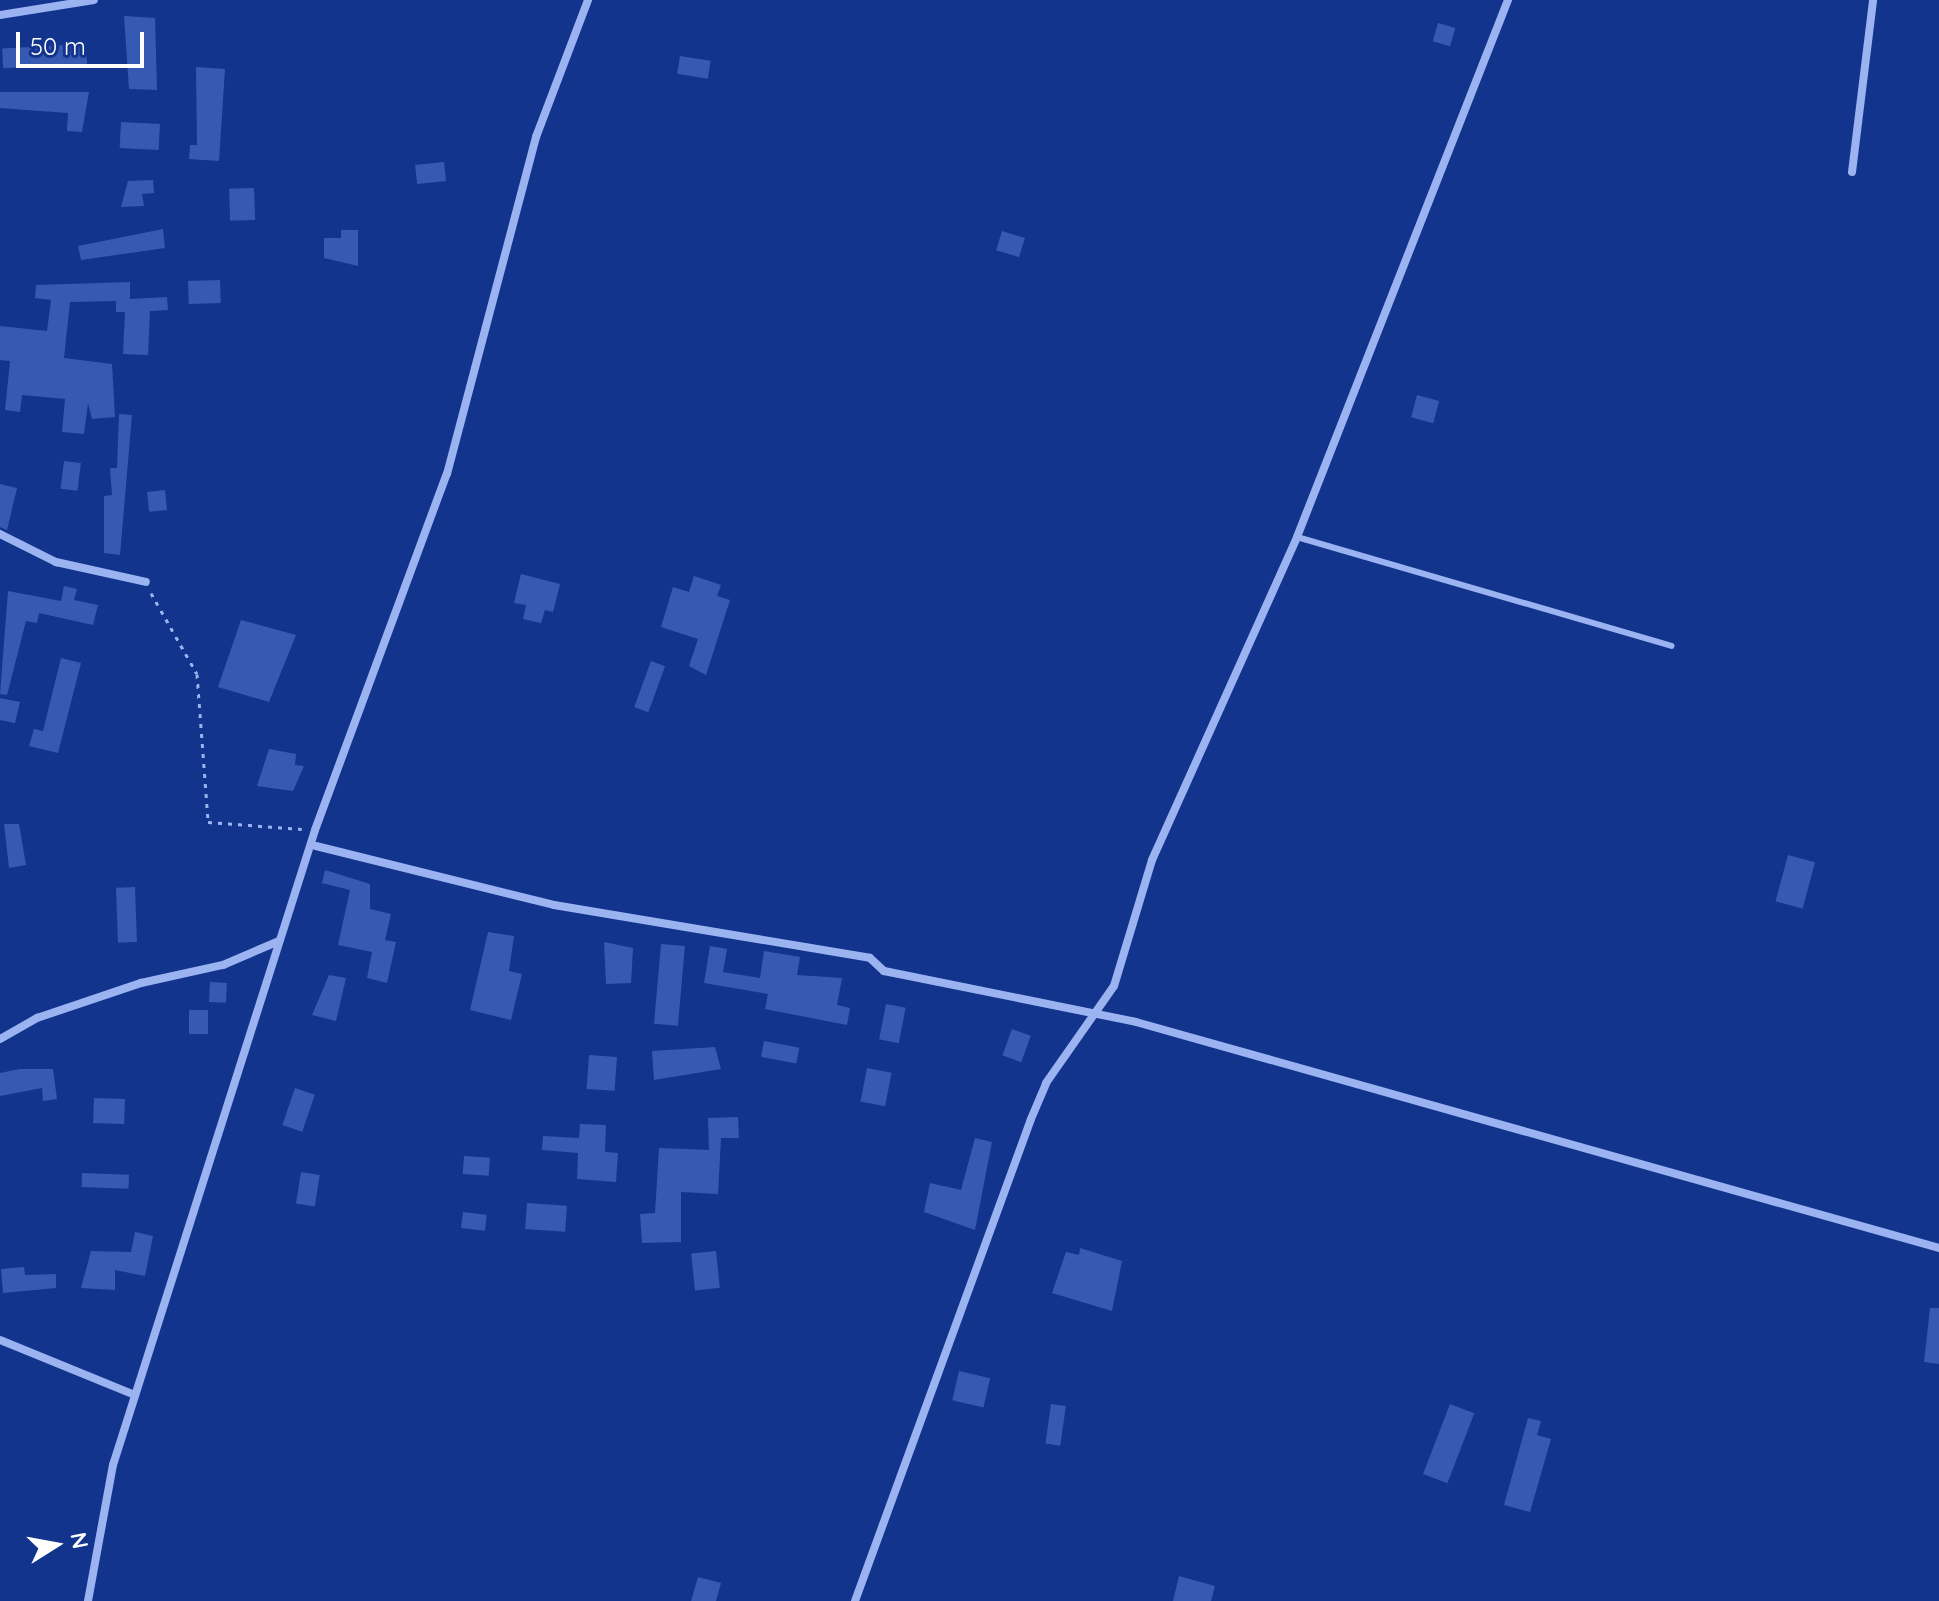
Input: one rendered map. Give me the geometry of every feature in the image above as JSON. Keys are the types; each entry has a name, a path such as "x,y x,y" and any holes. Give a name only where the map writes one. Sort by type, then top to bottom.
{"street":[{"path":"0,15 94,0"},
{"path":"88,1601 135,1395 279,941 316,846 315,830 447,474 536,137 588,0"},
{"path":"855,1601 1031,1119 1114,986 1152,860 1297,537 1508,0"},
{"path":"1852,172 1873,0"},
{"path":"0,534 56,562 146,582"},
{"path":"316,846 554,905 870,958 884,971 1094,1015 1939,1248"},
{"path":"0,1039 37,1018 141,983 223,965 279,941"},
{"path":"0,1340 135,1395"}],"lane":[{"path":"1297,537 1671,646"}],"path":[{"path":"146,582 197,674 208,822 315,830"}],"building":[{"path":"124,16 155,18 157,90 129,89"},
{"path":"1438,23 1455,28 1450,46 1433,41"},
{"path":"86,44 87,64 3,68 2,48"},
{"path":"680,56 711,61 708,79 677,74"},
{"path":"196,67 225,69 219,161 189,159 190,145 197,145"},
{"path":"0,92 89,92 82,132 67,131 68,113 0,108"},
{"path":"121,122 160,124 159,150 120,148"},
{"path":"444,162 446,181 417,184 415,165"},
{"path":"153,180 154,193 142,194 144,206 121,207 128,181"},
{"path":"254,188 255,220 230,221 229,189"},
{"path":"163,229 165,248 81,260 78,246"},
{"path":"341,230 358,230 358,266 324,258 324,238 341,238"},
{"path":"1002,231 1025,238 1019,257 996,250"},
{"path":"220,280 221,303 189,304 188,281"},
{"path":"130,282 130,299 167,297 168,310 150,311 148,355 123,354 125,312 116,312 116,301 70,302 64,358 112,364 115,417 92,419 88,403 84,434 62,432 65,399 22,395 20,412 5,410 10,361 0,360 0,326 47,331 51,300 35,298 36,285"},
{"path":"1417,395 1439,401 1433,423 1411,417"},
{"path":"119,414 132,415 120,555 104,553 104,496 112,495 110,468 117,468"},
{"path":"64,461 81,463 77,491 61,489"},
{"path":"0,484 17,488 7,530 0,527"},
{"path":"165,490 167,510 149,512 147,492"},
{"path":"521,574 560,584 553,612 545,610 541,623 523,619 526,605 514,603"},
{"path":"694,576 721,585 717,596 730,600 706,675 689,666 698,639 661,627 673,587 689,592"},
{"path":"64,586 77,589 74,600 98,605 93,625 39,613 37,623 26,621 7,695 0,694 8,591 61,601"},
{"path":"241,620 296,635 269,702 218,687"},
{"path":"61,658 81,663 58,753 29,746 34,729 43,731"},
{"path":"651,661 665,666 648,712 634,707"},
{"path":"0,698 20,702 15,723 0,720"},
{"path":"269,749 296,754 295,765 304,766 293,791 257,786"},
{"path":"4,824 19,824 26,865 9,868"},
{"path":"1788,855 1815,862 1803,909 1776,901"},
{"path":"325,870 370,884 370,909 391,914 385,940 396,942 387,983 367,978 372,952 338,945 350,890 322,883"},
{"path":"135,887 137,942 118,943 116,888"},
{"path":"488,932 514,936 509,971 522,974 511,1020 470,1010"},
{"path":"604,942 633,948 631,983 606,984"},
{"path":"661,944 685,946 678,1026 654,1024"},
{"path":"710,946 727,949 723,972 760,978 764,951 800,957 797,975 842,978 837,1005 850,1008 847,1025 765,1009 768,994 704,983"},
{"path":"329,975 346,978 336,1021 312,1015"},
{"path":"210,982 227,983 226,1003 209,1002"},
{"path":"886,1004 906,1008 899,1043 879,1039"},
{"path":"189,1010 208,1010 208,1034 189,1034"},
{"path":"1012,1029 1031,1036 1021,1062 1002,1055"},
{"path":"764,1041 799,1048 796,1064 761,1057"},
{"path":"715,1047 721,1069 654,1080 652,1051"},
{"path":"589,1055 617,1057 615,1091 587,1089"},
{"path":"867,1068 892,1073 885,1106 861,1101"},
{"path":"20,1069 53,1069 57,1099 43,1101 42,1088 0,1096 0,1073"},
{"path":"295,1088 315,1095 302,1132 282,1125"},
{"path":"94,1098 125,1099 124,1124 93,1123"},
{"path":"738,1117 739,1138 721,1138 718,1194 681,1192 681,1242 642,1243 640,1214 655,1213 659,1148 709,1150 708,1118"},
{"path":"580,1124 606,1125 605,1152 618,1153 616,1182 577,1179 578,1153 542,1150 543,1136 579,1138"},
{"path":"975,1138 992,1142 975,1230 924,1212 930,1183 961,1190"},
{"path":"464,1156 490,1158 489,1176 463,1174"},
{"path":"301,1172 320,1175 315,1207 296,1204"},
{"path":"82,1173 129,1175 128,1189 82,1187"},
{"path":"527,1203 567,1206 565,1232 525,1229"},
{"path":"463,1212 487,1215 485,1231 461,1228"},
{"path":"135,1232 153,1236 145,1276 115,1270 115,1290 81,1288 91,1251 131,1252"},
{"path":"1080,1248 1122,1261 1112,1311 1052,1293 1066,1252 1079,1255"},
{"path":"716,1251 720,1288 695,1290 691,1254"},
{"path":"24,1267 25,1275 56,1274 56,1288 3,1293 1,1269"},
{"path":"1930,1308 1939,1308 1939,1364 1924,1362"},
{"path":"959,1371 990,1378 983,1407 952,1400"},
{"path":"1051,1404 1066,1406 1060,1446 1045,1444"},
{"path":"1450,1404 1474,1413 1447,1483 1423,1474"},
{"path":"1528,1418 1541,1421 1537,1435 1551,1439 1530,1512 1504,1505"},
{"path":"1179,1576 1215,1586 1211,1601 1173,1601"},
{"path":"698,1577 721,1583 716,1601 691,1601"}]}
